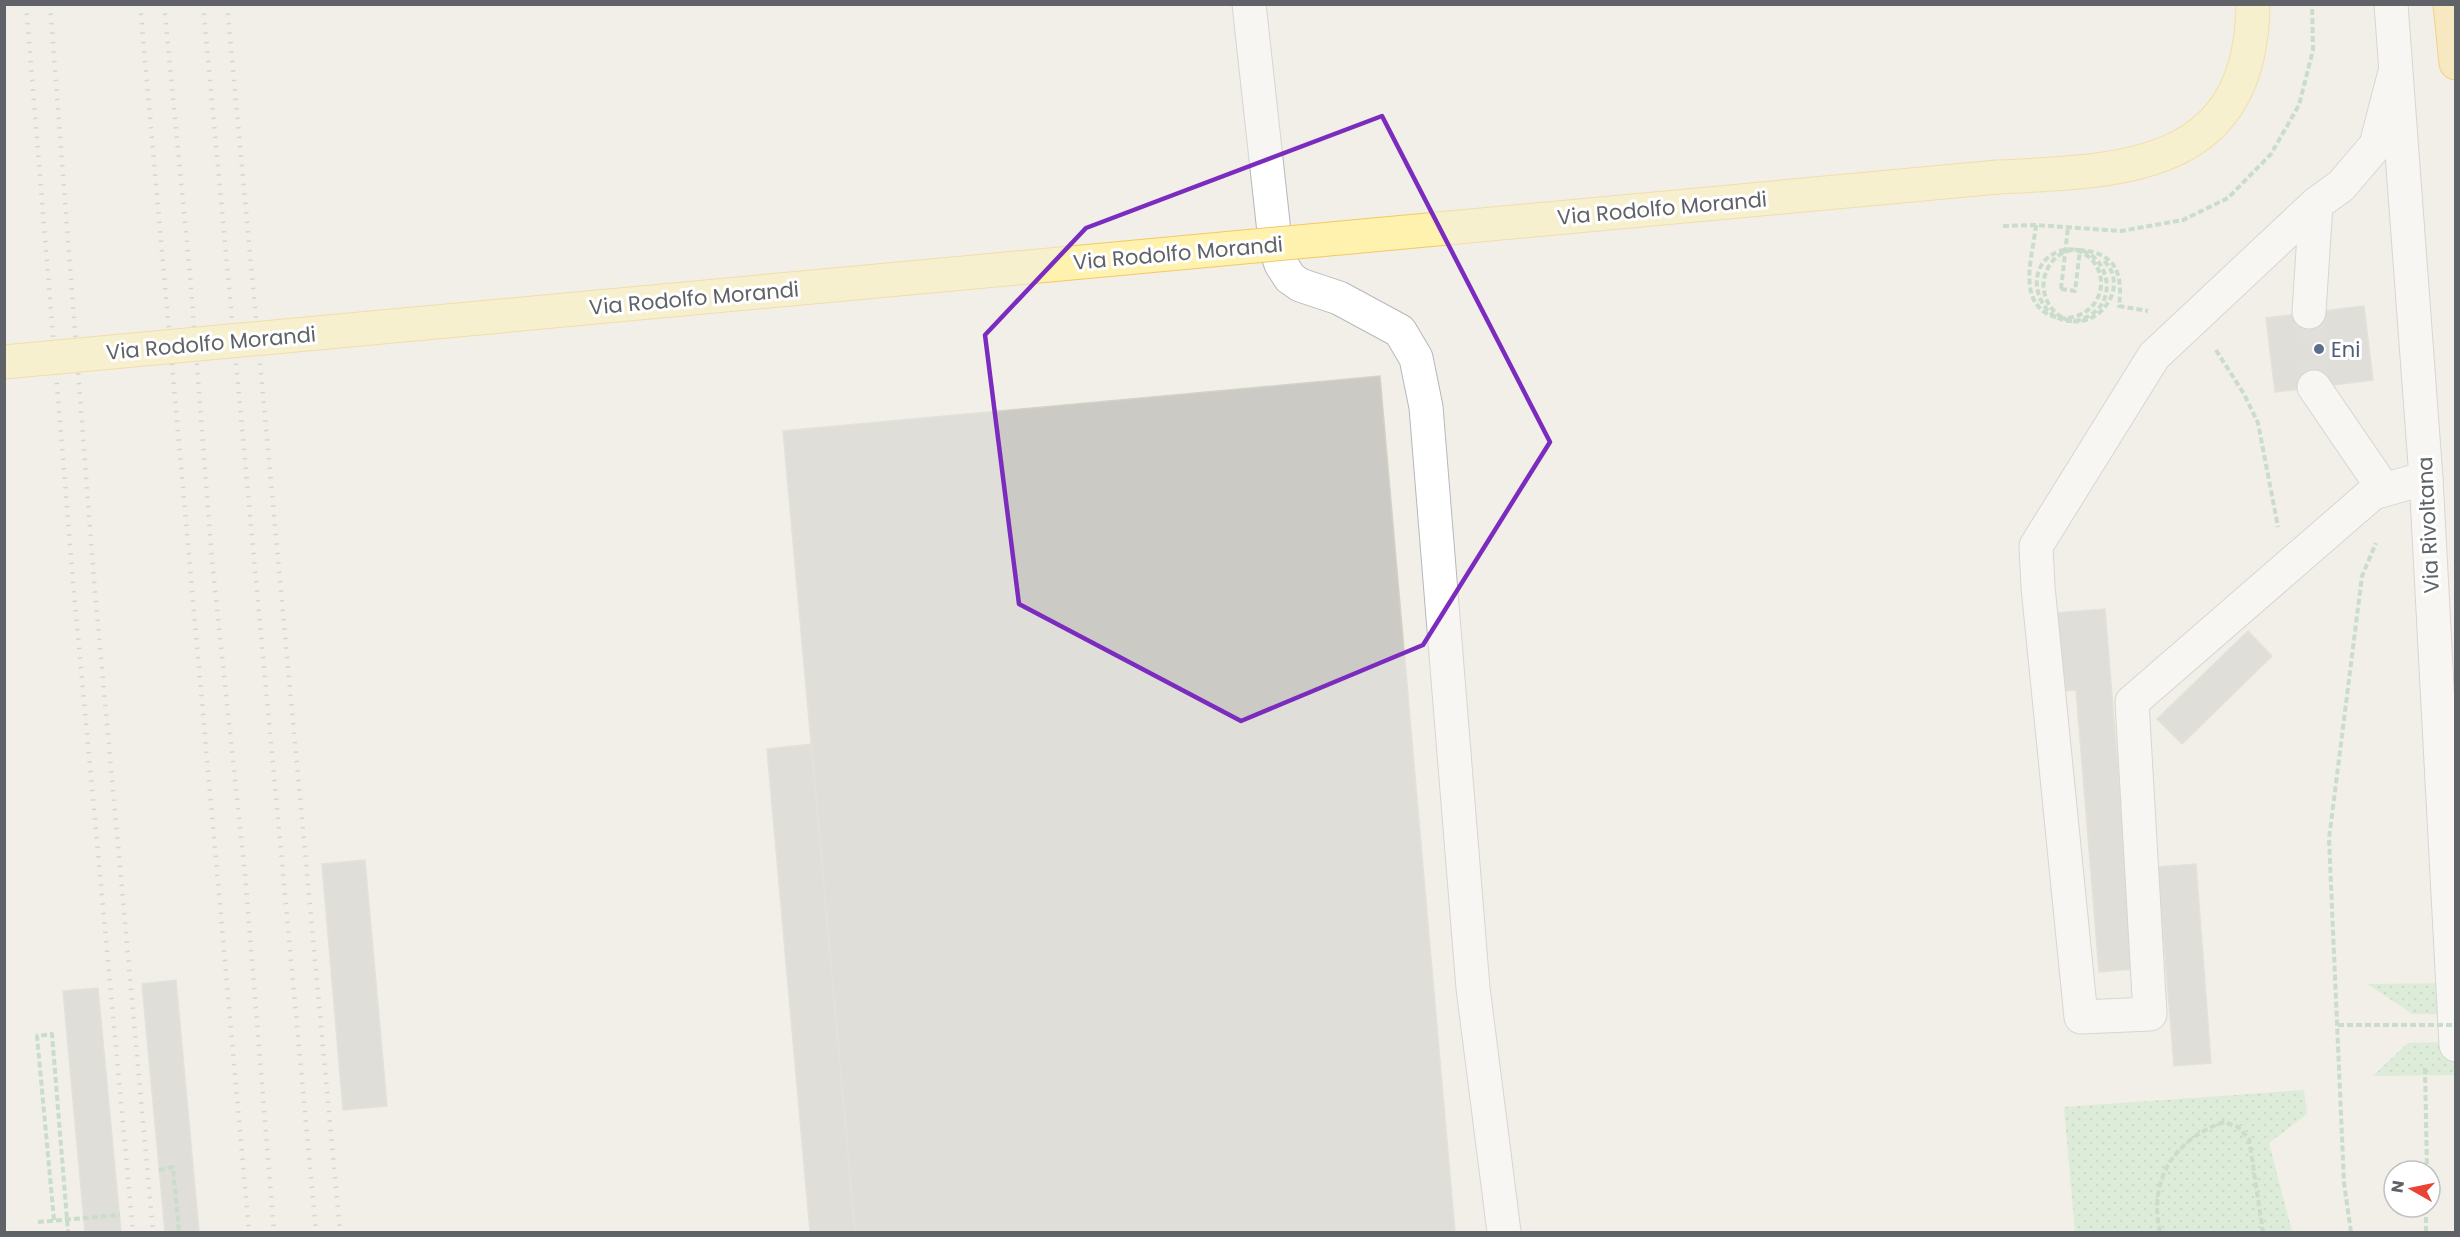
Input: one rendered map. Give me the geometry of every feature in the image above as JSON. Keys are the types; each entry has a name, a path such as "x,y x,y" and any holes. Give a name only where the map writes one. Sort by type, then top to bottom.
{"highway":[{"path":"2450,4 2456,63"}],"main road":[{"name":"Via Rodolfo Morandi","path":"4,362 1998,177 2118,169 2169,154 2190,141 2228,106 2241,80 2249,53 2253,4"}],"street":[{"path":"1249,4 1276,250 1281,264 1290,278 1300,285 1340,298 1400,331 1416,358 1426,407 1473,988 1504,1233"},
{"name":"Via Rivoltana","path":"2391,4 2426,478 2456,1045"},
{"path":"2395,72 2376,145 2341,186 2316,204 2154,356 2036,546 2038,587 2081,1017 2150,1014 2132,702 2370,495 2383,488 2426,478"},
{"path":"2309,312 2316,204"},
{"path":"2314,387 2383,488"}],"path":[{"path":"2036,225 2029,283 2031,294 2040,308 2052,316 2061,319 2070,318 2090,309 2097,299 2101,279 2095,263 2087,255 2077,250 2061,250 2043,263 2036,284 2037,296 2052,315 2058,318 2067,320 2077,320 2087,317 2103,300 2107,281 2101,264 2084,251 2076,251 2068,251 2050,263 2045,274 2045,296 2053,310 2066,318 2074,320 2084,320 2103,311 2110,301 2114,281 2104,261 2107,258"},
{"path":"2003,226 2068,227 2061,290 2075,291 2080,250 2098,252 2107,258 2119,273 2119,306 2192,320 2231,372 2258,423 2286,568"},
{"path":"2351,1233 2344,1183 2329,839 2362,576 2377,539"},
{"path":"2338,1025 2456,1025"},
{"path":"54,1220 37,1036 52,1034 68,1233"},
{"path":"2160,1233 2158,1220 2160,1190 2170,1160 2201,1130 2224,1122 2238,1127 2249,1139 2263,1233"},
{"path":"159,1170 173,1167 179,1233"},
{"path":"38,1222 120,1215"}],"highlighted area":[{"path":"1382,116 1550,442 1423,645 1241,721 1019,604 985,335 1086,228"}],"green space":[{"path":"2455,983 2455,1014 2413,1014 2367,984"},
{"path":"2455,1042 2455,1075 2373,1076 2408,1043"},
{"path":"2304,1090 2307,1114 2269,1143 2292,1232 2075,1232 2064,1107"}],"building":[{"name":"Eni","path":"2364,306 2373,380 2275,392 2266,318"},
{"path":"1380,376 1455,1232 855,1232 783,431"},
{"path":"2105,609 2134,969 2099,972 2076,690 2061,691 2055,613"},
{"path":"2248,631 2272,656 2182,744 2157,719"},
{"path":"811,744 855,1232 810,1232 767,749"},
{"path":"365,860 387,1106 343,1110 322,864"},
{"path":"2196,864 2211,1063 2174,1066 2158,867"},
{"path":"176,980 199,1232 165,1232 142,984"},
{"path":"98,988 121,1232 85,1232 63,991"}],"tunnel":[{"path":"2309,312 2314,387"}],"railway":[{"path":"26,4 73,582 133,1232"},
{"path":"50,4 94,580 153,1232"},
{"path":"140,4 249,1232"},
{"path":"164,4 190,275 212,561 245,874 274,1232"},
{"path":"203,4 316,1232"},
{"path":"227,4 340,1232"}],"place":[{"name":"Eni","path":"2319,349"}]}
